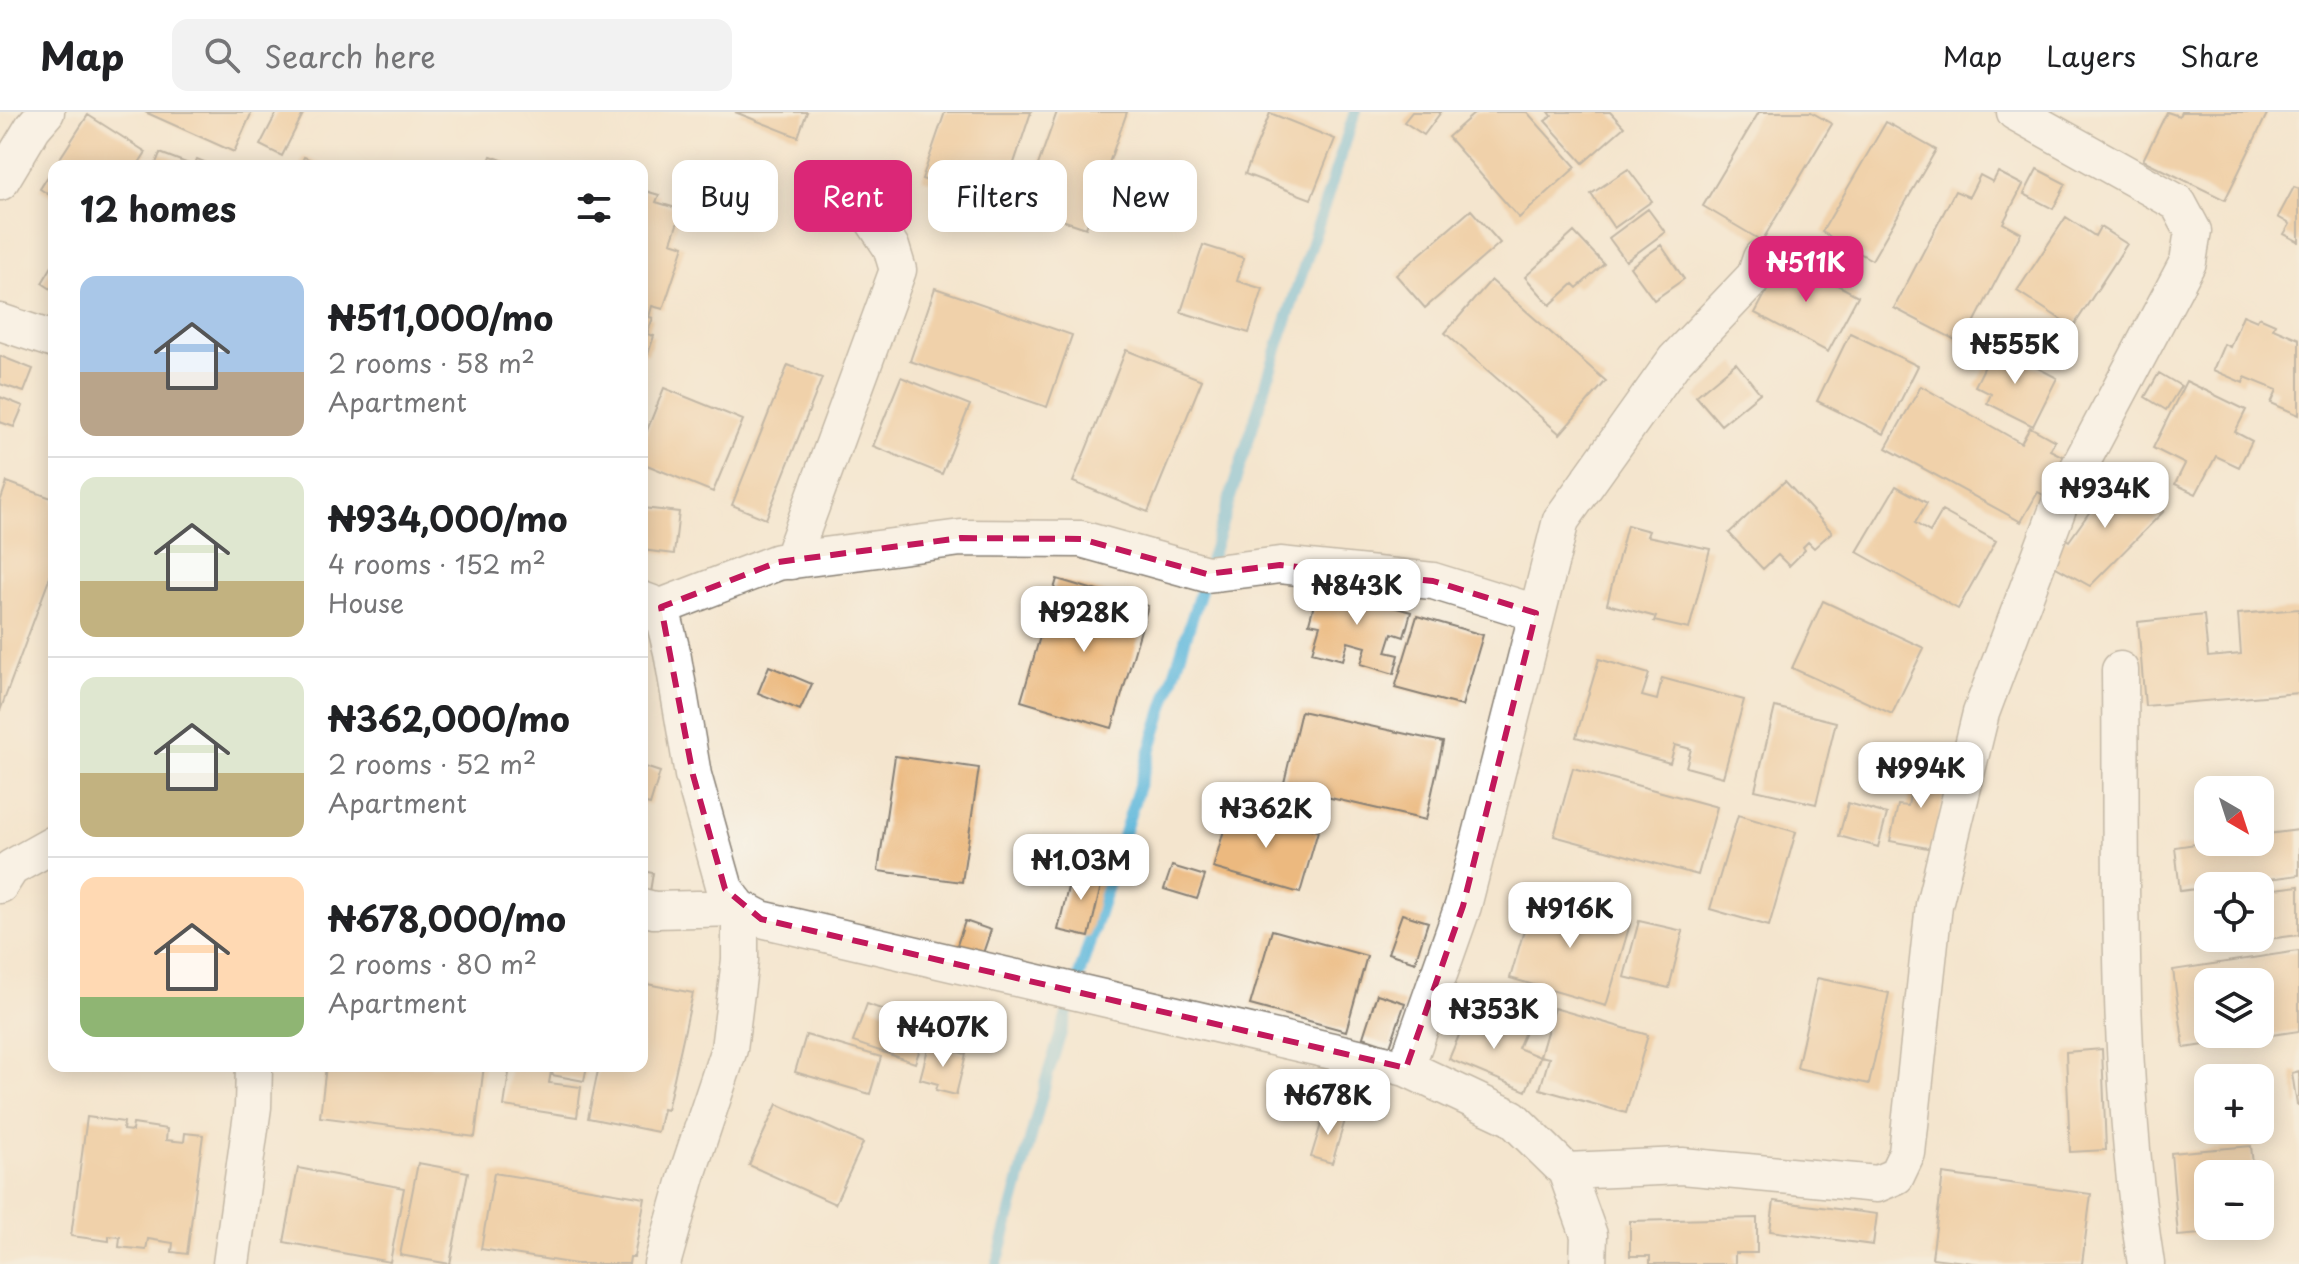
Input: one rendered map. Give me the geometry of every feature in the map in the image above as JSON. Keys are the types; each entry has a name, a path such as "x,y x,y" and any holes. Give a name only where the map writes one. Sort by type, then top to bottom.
{"street":[{"path":"0,182 33,127 46,112"},
{"path":"1566,1171 1682,1166 1877,1184 1896,1176 1907,1153 1934,905 1981,713 2060,503 2188,262 2193,231 2178,203 2015,112"},
{"path":"791,561 898,270 891,247 881,232"},
{"path":"1406,1068 1463,906 1561,520 1675,360 1755,276 1761,258"},
{"path":"0,322 48,338"},
{"path":"1536,613 1433,581 1280,565 1207,574 1081,539 961,538 778,562 651,603 672,652 693,775 725,889 740,908 761,919 1406,1068 1512,1118 1566,1171 1589,1235 1588,1264"},
{"path":"2120,670 2125,1068 2138,1213 2146,1264"},
{"path":"0,885 11,868 48,847"},
{"path":"648,908 740,908"},
{"path":"662,1264 729,1049 740,960 740,908"},
{"path":"231,1264 253,1107 254,1072"}],"highlighted area":[{"path":"961,538 1081,539 1207,574 1280,565 1433,581 1536,613 1463,906 1406,1068 761,919 725,889 693,775 661,607 778,562"}],"building":[{"path":"145,112 252,112 234,152"},
{"path":"277,112 304,112 282,156 260,145"},
{"path":"735,112 807,112 798,137"},
{"path":"945,112 1031,112 1015,160 929,160"},
{"path":"1057,112 1127,112 1110,160 1083,160 1083,227 1067,222 1067,160 1040,160"},
{"path":"1412,112 1441,112 1424,135 1404,122"},
{"path":"1476,112 1527,112 1576,167 1519,218 1448,137"},
{"path":"1549,112 1610,112 1624,127 1583,163 1545,121 1552,116"},
{"path":"1759,112 1811,112 1832,124 1762,241 1703,206"},
{"path":"2167,112 2179,116 2181,112 2268,112 2225,200 2143,160"},
{"path":"1270,113 1335,139 1311,199 1245,174"},
{"path":"88,115 146,152 141,160 59,160"},
{"path":"1886,122 1936,150 1872,260 1822,232"},
{"path":"160,153 178,160 157,160"},
{"path":"928,162 928,181 922,179"},
{"path":"1628,169 1652,201 1614,228 1591,194"},
{"path":"2037,169 2066,184 2053,209 2024,194"},
{"path":"1998,172 2023,185 2003,223 2021,233 1963,344 1894,308 1955,191 1969,197 1980,175 1993,182"},
{"path":"48,176 48,194 40,189"},
{"path":"2294,187 2299,189 2299,242 2284,234 2290,224 2278,217"},
{"path":"648,192 659,195 656,202 672,207 672,232 674,232 671,242 684,246 663,309 652,306 649,317 653,318 648,331"},
{"path":"1648,209 1665,232 1626,261 1609,238"},
{"path":"1471,210 1500,243 1425,308 1396,275"},
{"path":"2066,217 2095,236 2100,227 2127,244 2073,327 2017,291"},
{"path":"1574,232 1604,264 1577,288 1573,284 1550,305 1525,277"},
{"path":"1203,245 1244,258 1237,281 1263,289 1249,333 1181,312"},
{"path":"1661,245 1684,279 1654,300 1630,267"},
{"path":"1785,257 1858,296 1828,352 1755,313"},
{"path":"48,273 48,287 42,283"},
{"path":"1491,280 1606,381 1560,434 1445,333"},
{"path":"935,288 1072,335 1047,407 910,361"},
{"path":"2243,315 2257,321 2259,317 2275,324 2273,328 2299,339 2299,415 2271,403 2277,390 2245,377 2243,383 2213,370 2224,344 2230,347"},
{"path":"1850,333 1918,366 1884,434 1817,401"},
{"path":"648,334 654,336 648,354"},
{"path":"1995,346 2057,378 2033,426 1987,403 1991,394 1975,386"},
{"path":"1126,350 1202,380 1148,512 1073,482"},
{"path":"0,356 33,369 24,392 0,384"},
{"path":"1736,363 1760,393 1721,425 1696,396"},
{"path":"788,365 822,378 766,519 732,505"},
{"path":"2159,373 2181,386 2166,410 2145,397"},
{"path":"901,377 970,405 942,474 873,446"},
{"path":"2186,381 2246,410 2235,432 2252,441 2239,467 2216,456 2196,494 2175,484 2185,464 2153,448"},
{"path":"1921,386 2021,443 2030,427 2055,441 2050,450 2066,458 2045,496 2038,492 2021,522 1886,448"},
{"path":"664,388 743,420 713,492 648,465 648,428"},
{"path":"0,397 23,406 14,427 0,422"},
{"path":"2105,471 2164,511 2090,586 2049,563 2063,537 2069,541 2098,500 2088,493"},
{"path":"1785,481 1832,532 1814,548 1808,542 1803,547 1805,550 1789,566 1778,555 1763,569 1729,533"},
{"path":"7,482 48,497 48,582 0,711 0,502"},
{"path":"1896,486 1927,503 1915,523 1930,532 1942,511 1996,541 1958,609 1857,552"},
{"path":"648,509 679,512 674,554 648,551"},
{"path":"1627,525 1649,531 1647,536 1710,549 1689,629 1654,621 1656,617 1607,604"},
{"path":"1057,579 1148,606 1112,728 1021,701"},
{"path":"1319,586 1411,612 1404,637 1392,633 1386,652 1399,655 1394,674 1361,664 1366,647 1348,642 1343,660 1312,652 1320,625 1309,623"},
{"path":"1823,601 1924,648 1892,714 1792,668"},
{"path":"2299,609 2299,693 2145,706 2138,622 2204,615 2208,657 2241,654 2238,614"},
{"path":"1417,616 1483,635 1462,706 1395,688"},
{"path":"1599,659 1649,674 1642,696 1657,700 1662,678 1744,700 1723,777 1686,767 1691,749 1675,745 1670,763 1576,737"},
{"path":"769,666 812,684 800,710 758,693"},
{"path":"1775,707 1836,722 1816,804 1755,790"},
{"path":"1301,711 1443,742 1426,820 1283,787"},
{"path":"895,756 979,768 962,882 878,871"},
{"path":"1915,766 1948,773 1933,849 1890,841 1898,805 1908,806"},
{"path":"648,768 660,772 648,804"},
{"path":"1573,768 1717,807 1698,875 1554,836"},
{"path":"1848,803 1887,814 1878,847 1839,836"},
{"path":"1231,806 1318,831 1300,893 1213,868"},
{"path":"1738,815 1796,832 1769,926 1710,909"},
{"path":"2299,830 2299,875 2274,878 2274,872 2194,872 2194,889 2180,891 2175,847 2194,844 2194,856 2274,856 2274,833"},
{"path":"1073,866 1104,873 1089,937 1058,930"},
{"path":"1172,866 1205,876 1197,899 1164,889"},
{"path":"648,872 653,873 648,898"},
{"path":"2299,886 2299,935 2274,938 2274,889"},
{"path":"1535,893 1631,921 1606,1006 1510,978"},
{"path":"1402,914 1428,922 1415,962 1388,953"},
{"path":"965,921 991,930 982,956 956,948"},
{"path":"1639,921 1683,931 1669,988 1624,977"},
{"path":"1272,930 1367,956 1346,1031 1250,1005"},
{"path":"2299,951 2299,1031 2274,1035 2274,968 2194,968 2194,1047 2184,1048 2173,970"},
{"path":"1817,978 1889,993 1869,1084 1797,1068"},
{"path":"648,984 693,993 667,1110 663,1109 658,1132 588,1118 598,1072 648,1072"},
{"path":"1377,994 1405,1003 1390,1046 1363,1037"},
{"path":"867,1004 906,1018 907,1013 930,1020 915,1063 853,1042"},
{"path":"1554,1008 1648,1035 1626,1113 1540,1089 1549,1058 1540,1056"},
{"path":"1470,1009 1525,1032 1518,1048 1540,1057 1526,1091 1449,1059"},
{"path":"806,1035 881,1057 870,1094 795,1072"},
{"path":"929,1045 966,1054 956,1095 936,1090 938,1084 920,1079"},
{"path":"2102,1049 2106,1150 2070,1152 2066,1052"},
{"path":"2299,1071 2299,1105 2297,1105 2292,1073"},
{"path":"325,1072 483,1072 475,1137 320,1117"},
{"path":"509,1072 551,1072 549,1083 581,1087 577,1117 504,1106"},
{"path":"553,1072 586,1072 584,1081 552,1075"},
{"path":"777,1104 863,1143 835,1204 749,1165"},
{"path":"1325,1111 1346,1117 1332,1163 1311,1157"},
{"path":"87,1117 124,1122 123,1130 132,1131 133,1124 167,1129 166,1140 184,1142 185,1133 203,1135 187,1254 172,1252 173,1243 148,1239 146,1250 119,1247 120,1237 109,1236 109,1241 71,1236"},
{"path":"2251,1146 2252,1160 2194,1160 2194,1235 2178,1236 2171,1153"},
{"path":"418,1163 468,1172 450,1264 400,1255"},
{"path":"298,1168 404,1188 390,1262 284,1242"},
{"path":"494,1173 645,1198 634,1257 630,1257 629,1264 576,1264 481,1249"},
{"path":"1943,1174 2091,1194 2082,1264 1980,1264 1932,1258"},
{"path":"1774,1201 1877,1214 1873,1245 1770,1231"},
{"path":"1757,1218 1757,1253 1735,1253 1735,1264 1650,1264 1650,1256 1630,1256 1630,1221"}],"waterway":[{"path":"997,1264 1047,1077 1355,112"}]}
